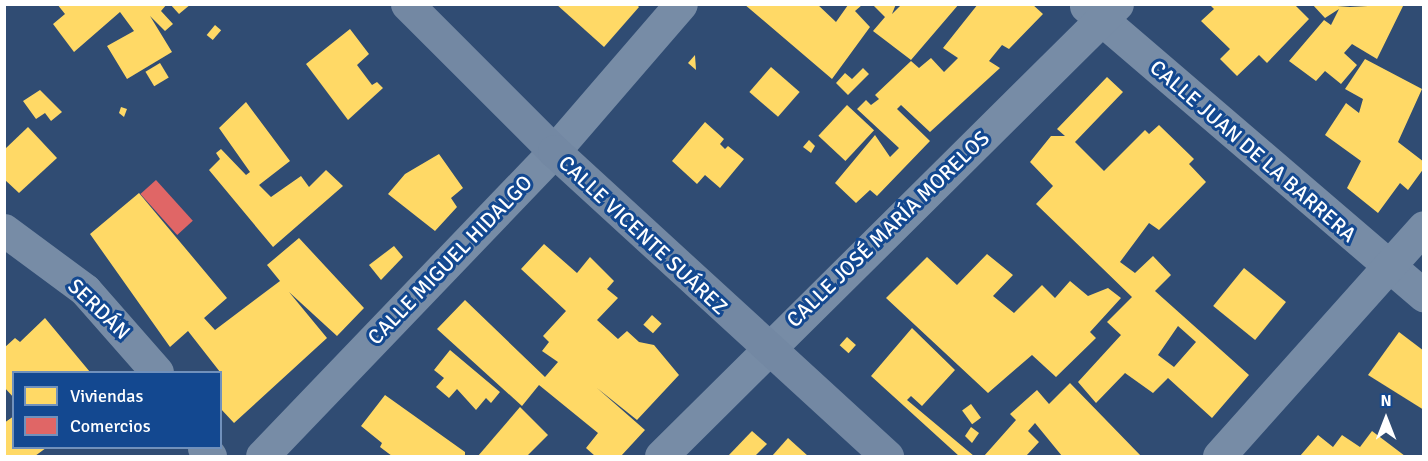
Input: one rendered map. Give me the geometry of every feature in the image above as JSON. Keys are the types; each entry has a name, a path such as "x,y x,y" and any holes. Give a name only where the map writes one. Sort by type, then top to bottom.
{"street":[{"name":"CALLE VICENTE SUÁREZ","path":"407,4 554,151 766,349 887,456"},
{"name":"CALLE MIGUEL HIDALGO","path":"262,456 554,151 681,4"},
{"name":"CALLE JUAN DE LA BARRERA","path":"1101,10 1424,296"},
{"name":"CALLE JOSÉ MARÍA MORELOS","path":"661,456 1101,10"},
{"path":"1219,456 1424,227"},
{"name":"SERDÁN","path":"9,242 85,290 156,371"}],"building: Viviendas":[{"path":"57,4 167,4 161,11 173,24 165,31 150,16 172,52 127,79 107,46 134,31 120,12 74,52 53,24 65,14"},
{"path":"170,4 191,4 179,14"},
{"path":"556,4 636,4 639,7 604,47"},
{"path":"744,4 817,4 836,22 848,5 862,5 855,11 870,27 832,79"},
{"path":"872,4 896,4 892,14 902,4 959,4 911,60 873,31 885,17"},
{"path":"978,4 1032,4 1043,14 1009,49 1002,45 989,61 1000,68 930,132 901,105 897,109 930,141 877,196 870,190 856,203 835,183 875,135 890,157 899,148 857,109 866,100 871,105 879,99 875,95 911,61 919,68 931,58 944,72 958,58 943,48"},
{"path":"1312,4 1350,7 1404,4 1377,59 1352,44 1344,53 1357,65 1341,84 1325,71 1316,81 1289,61 1324,20 1331,25 1339,9 1325,18"},
{"path":"1210,5 1295,5 1309,19 1267,63 1259,55 1237,76 1220,59 1230,49 1201,21 1214,9"},
{"path":"215,25 221,30 213,40 207,35"},
{"path":"350,29 369,54 357,65 372,85 377,82 383,88 348,120 306,64"},
{"path":"695,55 696,70 688,63"},
{"path":"1365,59 1422,89 1398,142 1424,162 1424,168 1408,190 1400,183 1378,213 1347,188 1361,161 1325,135 1346,103 1359,113 1363,99 1345,89"},
{"path":"160,63 169,78 154,86 145,72"},
{"path":"771,67 800,92 778,117 749,92"},
{"path":"863,68 869,74 848,95 836,83 845,73 852,79"},
{"path":"1107,77 1123,92 1075,142 1104,171 1145,130 1149,134 1159,125 1194,159 1189,164 1206,182 1159,230 1149,223 1120,262 1135,273 1153,256 1171,275 1155,291 1249,375 1212,418 1168,378 1153,393 1125,373 1096,403 1078,382 1121,335 1107,322 1132,297 1036,204 1053,186 1030,162 1051,136 1065,136 1057,129","holes":["1178,326 1196,342 1174,367 1158,355"]},
{"path":"40,90 62,112 51,121 45,113 36,119 23,101"},
{"path":"246,102 290,161 259,185 271,197 301,176 309,187 326,170 343,186 273,247 209,170 220,159 216,153 221,149 246,175 250,172 219,128"},
{"path":"847,105 874,130 845,161 818,136"},
{"path":"121,107 127,109 124,117 119,113"},
{"path":"705,122 724,139 720,144 725,149 728,146 744,159 720,188 705,175 697,184 672,161"},
{"path":"28,127 57,158 19,193 4,179 4,150"},
{"path":"809,140 815,146 811,153 803,147"},
{"path":"439,154 463,188 451,198 457,207 435,231 388,194 405,174"},
{"path":"139,193 227,298 204,318 215,330 280,281 267,265 299,238 364,308 337,336 289,292 327,338 234,423 222,410 222,371 219,371 188,331 170,347 90,234"},
{"path":"544,244 577,273 590,257 614,281 607,289 618,298 597,320 618,339 627,331 639,342 654,345 679,375 637,420 597,388 645,430 621,456 595,456 586,448 598,433 539,385 522,406 437,329 465,300 545,377 558,362 542,351 549,342 543,336 566,311 521,269"},
{"path":"394,246 403,257 381,280 369,265"},
{"path":"987,254 1013,275 993,296 1014,313 1042,285 1055,298 1070,281 1088,296 1108,288 1121,298 1090,332 1096,338 1056,377 1032,355 988,393 886,298 927,257 957,285"},
{"path":"1244,268 1286,302 1255,340 1213,306"},
{"path":"652,315 662,324 653,333 643,325"},
{"path":"45,318 89,371 12,371 12,396 4,387 4,348 15,338 20,342"},
{"path":"912,328 955,370 922,406 911,396 907,400 974,456 959,456 871,376"},
{"path":"1399,332 1424,351 1424,410 1368,375"},
{"path":"847,337 856,345 849,353 840,345"},
{"path":"450,350 500,392 491,403 486,398 476,410 457,389 449,398 436,387 444,378 434,370"},
{"path":"1070,383 1141,456 1062,456 1035,423 1028,431 1039,442 1026,456 984,456 1016,420 1010,414 1037,390 1049,404"},
{"path":"385,395 465,452 465,456 392,456 380,447 382,443 361,426"},
{"path":"971,404 981,418 972,424 962,410"},
{"path":"520,407 548,435 527,456 478,456"},
{"path":"12,417 12,449 45,449 35,456 4,456 4,423"},
{"path":"971,427 979,433 972,443 965,436"},
{"path":"752,431 767,444 755,456 728,456"},
{"path":"1372,431 1405,456 1300,456 1318,435 1333,447 1342,435 1360,447"},
{"path":"788,438 808,456 772,456"}],"building: Comercios":[{"path":"156,180 193,221 177,235 140,194"}]}
